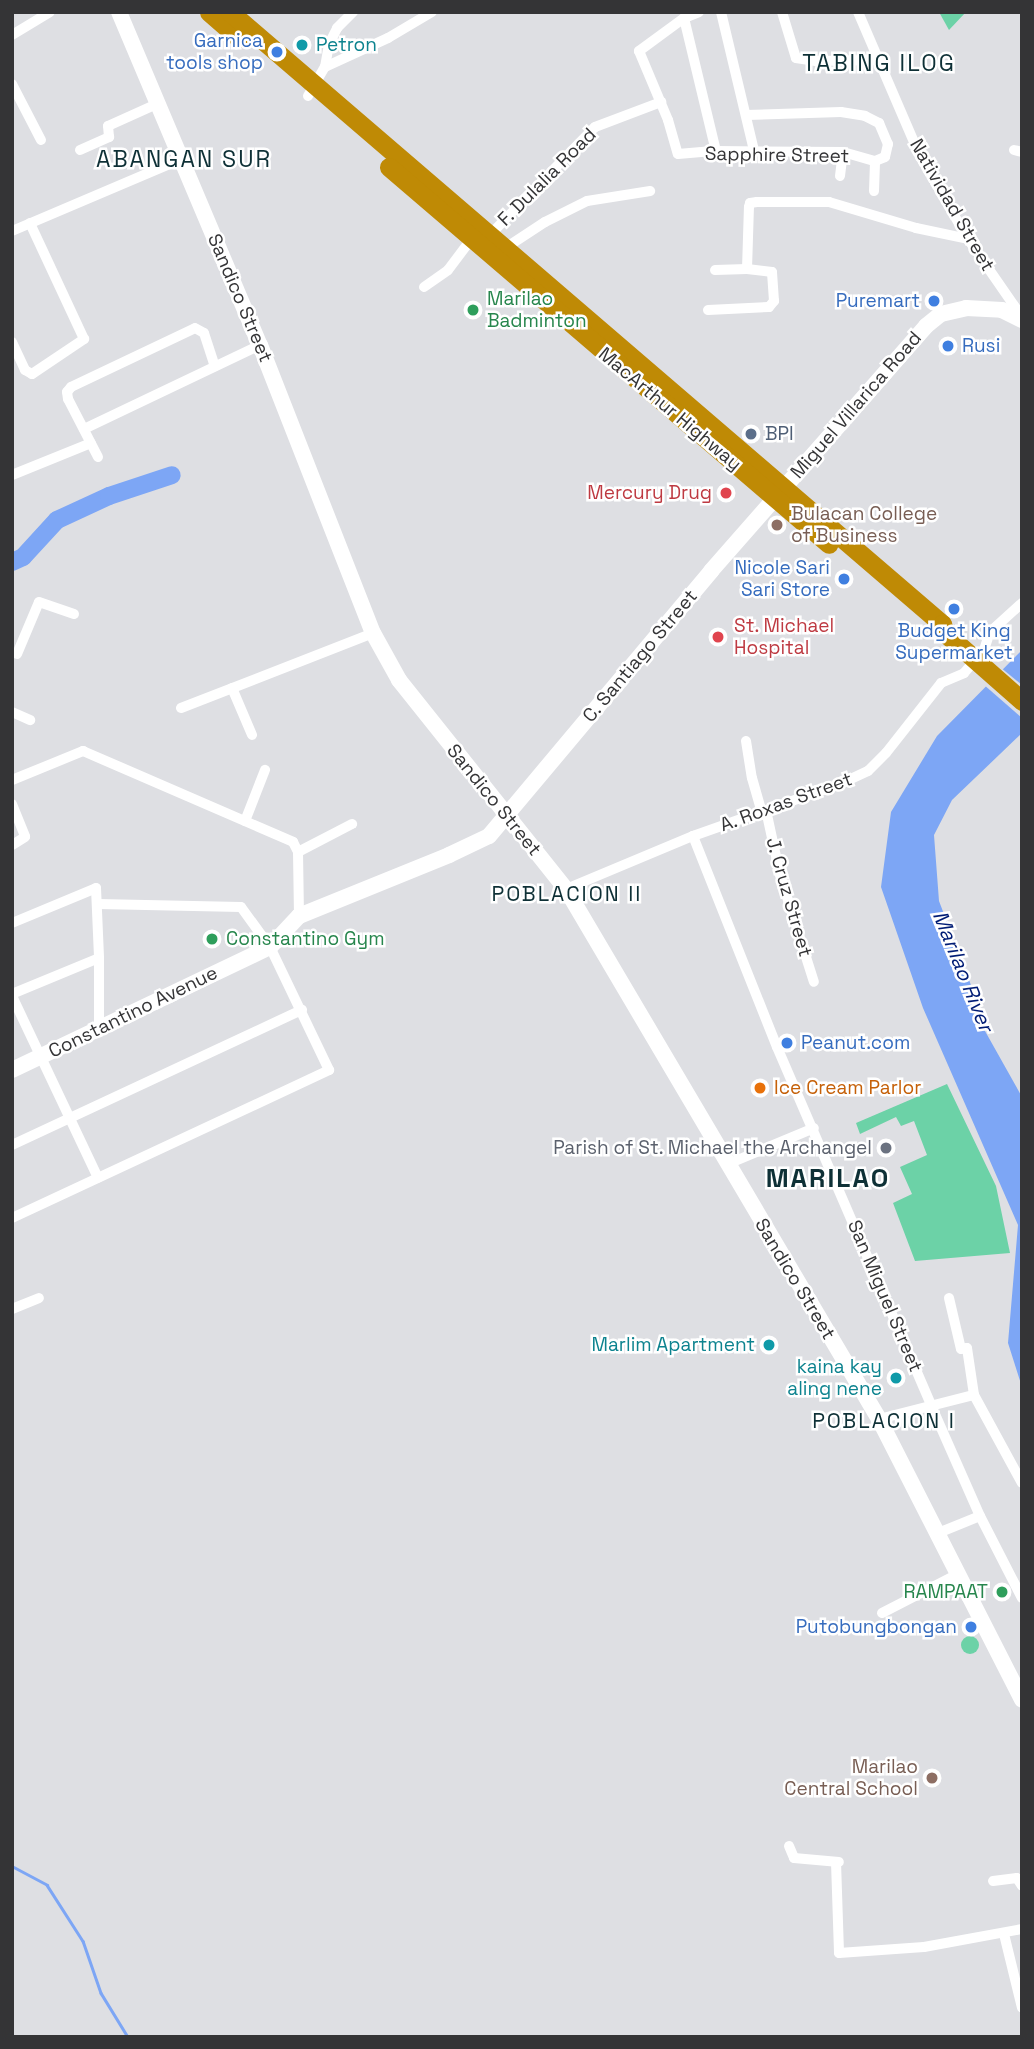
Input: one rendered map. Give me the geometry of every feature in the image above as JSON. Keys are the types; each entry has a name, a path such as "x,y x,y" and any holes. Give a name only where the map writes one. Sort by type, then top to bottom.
{"highway":[{"name":"MacArthur Highway","path":"209,12 312,92 778,493 942,624 944,633 1022,701"},
{"name":"MacArthur Highway","path":"230,12 312,92"}],"main road":[{"name":"Sandico Street","path":"118,12 260,345 373,633 399,680 566,889 879,1419 958,1574 1016,1673 1022,1700"},
{"name":"Miguel Villarica Road","path":"778,493 933,319 950,311 985,307 1022,318"},
{"name":"C. Santiago Street","path":"506,815 778,493"},
{"name":"Constantino Avenue","path":"12,1070 270,947 299,916 489,836 506,815"}],"street":[{"path":"12,35 50,12"},
{"path":"312,92 325,67 329,44 337,28 353,12"},
{"path":"325,67 388,38 432,12"},
{"path":"660,102 640,48 684,18 699,12"},
{"path":"721,12 754,151"},
{"path":"782,12 796,58 816,61 877,60"},
{"name":"Natividad Street","path":"858,12 920,156 968,239 1022,318"},
{"path":"684,18 716,151"},
{"path":"12,84 41,140"},
{"name":"Sapphire Street","path":"660,102 678,154 716,151 843,152 876,161"},
{"name":"F. Dulalia Road","path":"486,242 596,127 660,102"},
{"path":"80,150 108,138 108,126 159,103"},
{"path":"746,115 841,112 865,116 879,123 888,144 885,157 876,161 874,191"},
{"path":"840,176 843,152"},
{"path":"12,231 182,159"},
{"path":"424,287 486,242 545,222 587,201 650,191"},
{"path":"747,269 749,207 750,203 757,202 829,202 916,228 968,239"},
{"path":"12,342 25,370 33,374 84,339 30,223"},
{"path":"708,310 773,305 772,272 747,269 715,271"},
{"path":"98,457 68,399 67,392 71,387 195,328 204,333 215,366"},
{"path":"84,429 260,345"},
{"path":"12,475 91,443"},
{"path":"14,656 39,602 74,614"},
{"name":"A. Roxas Street","path":"566,889 692,836 868,771 886,753 941,683 964,673 984,650 990,632 1022,603"},
{"path":"181,708 373,633"},
{"path":"232,688 252,735"},
{"path":"12,712 30,720"},
{"name":"J. Cruz Street","path":"746,741 752,778 814,982"},
{"path":"12,780 83,751 293,842 298,852 299,916"},
{"path":"245,821 265,770"},
{"path":"12,804 25,837 12,845"},
{"path":"298,852 352,824"},
{"name":"San Miguel Street","path":"692,836 777,1047 979,1516 1022,1598"},
{"path":"12,923 96,888 99,904 99,1027"},
{"path":"12,1218 329,1070 270,947 239,906 99,904"},
{"path":"98,1178 12,995 99,958"},
{"path":"12,1145 302,1010"},
{"path":"728,1164 814,1128"},
{"path":"12,1309 39,1298"},
{"path":"949,1298 961,1349 967,1348 974,1395 1022,1483"},
{"path":"879,1419 974,1395"},
{"path":"938,1533 979,1516"},
{"path":"882,1613 958,1574"},
{"path":"789,1846 794,1858 837,1862 839,1953 924,1947 1022,1930"},
{"path":"993,1881 1017,1878 1022,1886"},
{"path":"1004,1934 1022,2008"}],"green space":[{"path":"939,12 966,12 949,30"},
{"path":"947,1084 996,1186 1010,1253 915,1261 893,1203 912,1194 900,1167 927,1155 914,1121 901,1126 896,1117 860,1134 856,1123"},
{"path":"970,1636 976,1639 979,1645 976,1651 970,1654 964,1651 961,1645 964,1639"}],"water":[{"name":"Marilao River","path":"1022,650 1022,733 952,800 934,835 939,901 974,993 976,1015 1022,1097 1022,1387 1008,1343 1018,1225 923,1008 881,887 891,812 937,736"}],"pier":[{"path":"1000,667 1022,685 1022,718 983,684"}],"waterway":[{"path":"12,562 23,557 57,520 109,496 172,475"},
{"path":"12,1866 47,1885 83,1941 101,1993 128,2037"}],"place":[{"name":"Petron","path":"302,45"},
{"name":"Garnica tools shop","path":"277,52"},
{"name":"Puremart","path":"934,301"},
{"name":"Marilao Badminton","path":"473,310"},
{"name":"Rusi","path":"948,346"},
{"name":"BPI","path":"751,434"},
{"name":"Mercury Drug","path":"726,493"},
{"name":"Bulacan College of Business","path":"777,525"},
{"name":"Nicole Sari Sari Store","path":"844,579"},
{"name":"Budget King Supermarket","path":"954,609"},
{"name":"St. Michael Hospital","path":"718,637"},
{"name":"Constantino Gym","path":"212,939"},
{"name":"Peanut.com","path":"787,1043"},
{"name":"Ice Cream Parlor","path":"760,1088"},
{"name":"Parish of St. Michael the Archangel","path":"886,1148"},
{"name":"Marlim Apartment","path":"769,1345"},
{"name":"kaina kay aling nene","path":"896,1378"},
{"name":"RAMPAAT","path":"1002,1592"},
{"name":"Putobungbongan","path":"971,1627"},
{"name":"Marilao Central School","path":"932,1778"}],"district":[{"name":"TABING ILOG","path":"879,63"},
{"name":"ABANGAN SUR","path":"184,159"},
{"name":"POBLACION II","path":"567,894"},
{"name":"MARILAO","path":"828,1179"},
{"name":"POBLACION I","path":"884,1421"}]}
